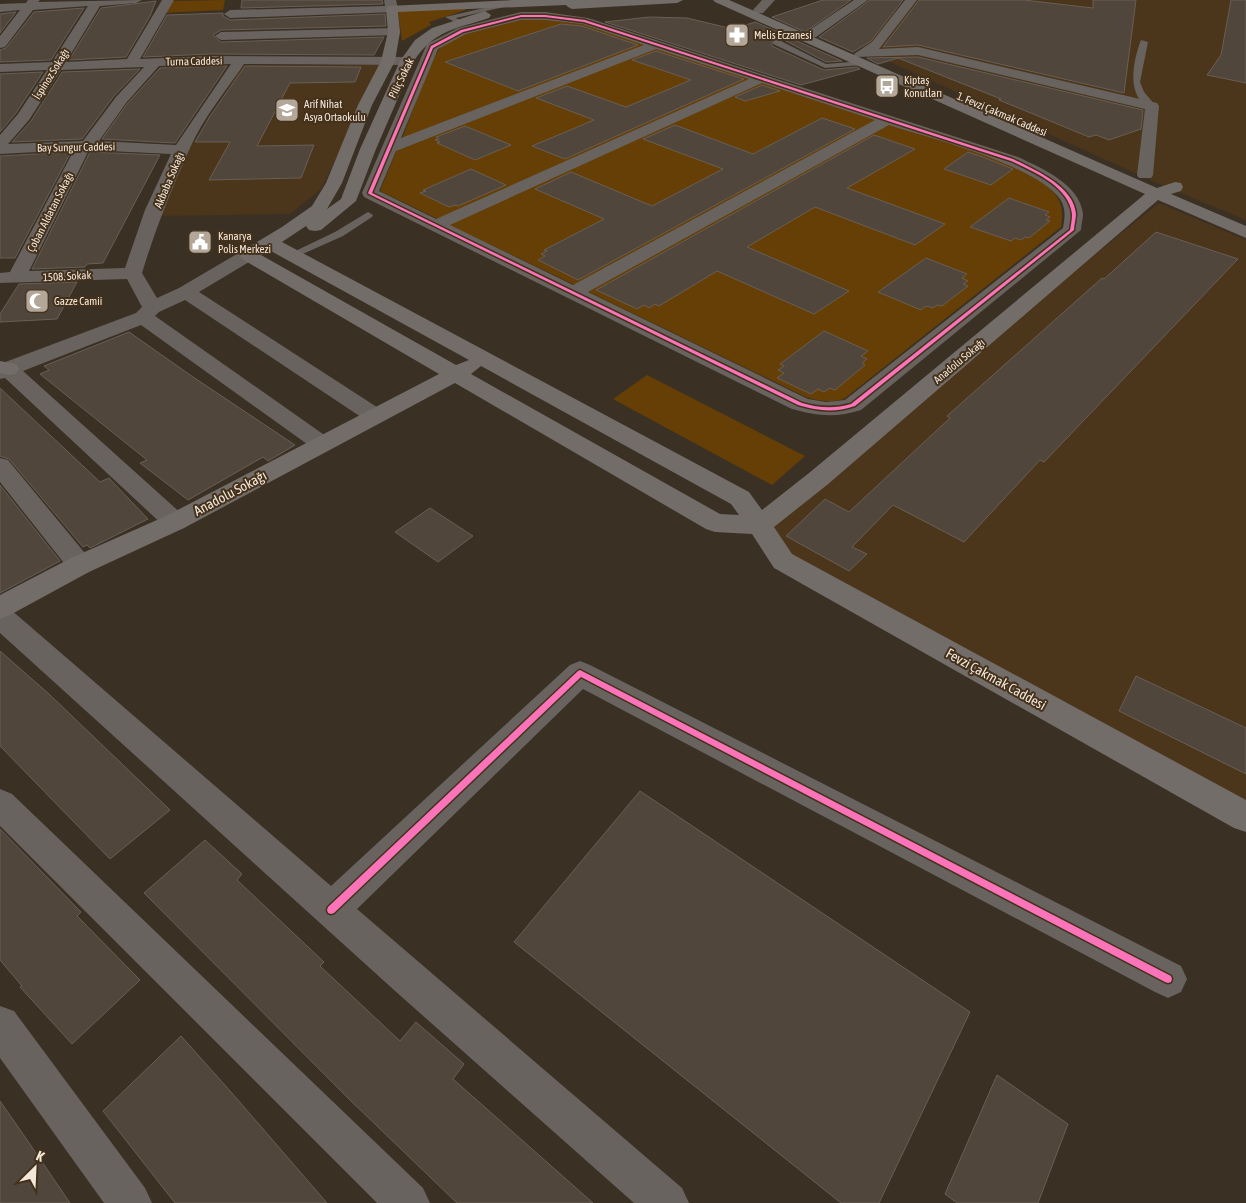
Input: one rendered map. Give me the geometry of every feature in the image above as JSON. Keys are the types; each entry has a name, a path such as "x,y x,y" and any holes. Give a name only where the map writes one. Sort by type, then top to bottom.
{"street":[{"path":"0,8 32,3 136,0"},
{"path":"132,62 168,0"},
{"path":"211,60 236,0"},
{"path":"230,14 391,4 520,4 590,0"},
{"path":"719,0 739,5 787,31 861,58 1029,138 1035,151 1094,177 1121,172 1165,191 1246,233"},
{"path":"812,34 862,0"},
{"path":"861,58 877,46 911,0"},
{"name":"İspinoz Sokağı","path":"0,144 24,117 97,1"},
{"name":"Piliç Sokak","path":"252,258 280,248 305,235 348,200 368,149 407,61 419,43 436,31 467,25 474,17 518,9 604,2 683,1"},
{"path":"0,44 32,3"},
{"path":"707,3 739,5"},
{"name":"Piliç Sokak","path":"280,248 318,209 334,183 364,105 388,61 394,32 391,4"},
{"name":"1. Fevzi Çakmak Caddesi","path":"739,5 764,5 812,34 861,58 1121,172 1145,175 1165,191 1228,210"},
{"path":"521,16 558,17 584,21 657,44 987,150 1034,171 1053,183 1066,195 1074,214 1072,230 853,406 838,410 818,409 800,404 370,193 432,47 467,25 521,16"},
{"path":"221,36 394,32"},
{"path":"389,148 657,44"},
{"path":"861,58 918,51 1152,106 1145,175"},
{"name":"Turna Caddesi","path":"0,68 211,60 407,61"},
{"name":"Akbaba Sokağı","path":"133,272 165,187 182,150 240,60"},
{"name":"Çoban Aldatan Sokağı","path":"8,278 86,146 121,100 155,62"},
{"path":"436,225 762,78"},
{"path":"573,293 890,119"},
{"name":"Bay Sungur Caddesi","path":"0,149 86,146 182,150"},
{"name":"Anadolu Sokağı","path":"760,525 1165,191"},
{"path":"280,248 482,360 740,498 760,525"},
{"path":"175,522 3,370 148,313 227,266 252,258 457,373 715,522 760,525"},
{"path":"133,272 148,313 322,444"},
{"name":"1508. Sokak","path":"8,278 133,272"},
{"path":"186,292 375,416"},
{"name":"Anadolu Sokağı","path":"0,608 80,565 175,522 482,360"},
{"path":"0,466 80,565"},
{"name":"Fevzi Çakmak Caddesi","path":"760,525 783,561 1246,817"},
{"path":"0,617 331,910 667,1203"},
{"path":"331,910 580,673 1168,979"},
{"path":"0,804 408,1203"},
{"path":"0,1025 120,1199"}],"lane":[{"path":"467,25 449,17 485,8 520,4"},
{"path":"1144,42 1136,82 1140,94 1152,106"},
{"path":"280,248 339,234 368,215"}],"shaded area":[{"path":"225,0 223,10 162,13 169,1"},
{"path":"906,0 1246,0 1246,220 1166,187 861,49"},
{"path":"463,7 466,10 429,22 431,25 402,41 398,11"},
{"path":"544,18 580,23 648,45 402,140 427,75 441,47 462,35 490,26 519,20"},
{"path":"656,47 753,79 440,220 380,191 398,147"},
{"name":"Arif Nihat Asya Ortaokulu","path":"243,65 382,65 321,189 290,214 160,216 186,154"},
{"path":"760,81 880,120 577,286 447,224"},
{"path":"889,123 978,151 1023,171 1041,182 1058,198 1062,210 1061,227 844,399 825,401 806,397 587,291"},
{"path":"1159,203 1246,240 1246,817 783,561 760,525"},
{"path":"647,375 805,456 772,485 613,399"}],"building":[{"path":"242,0 382,0 383,4 241,8"},
{"path":"823,0 851,0 805,32 772,17"},
{"path":"870,0 903,0 871,41 853,52 819,37"},
{"path":"919,0 1024,0 1093,8 1093,0 1136,0 1124,93 918,45 883,47"},
{"path":"1231,0 1246,0 1246,83 1207,75 1221,55"},
{"path":"156,1 150,16 126,57 69,60 101,8"},
{"path":"84,8 51,60 0,62 0,50 6,48 34,12"},
{"path":"16,12 0,33 0,14"},
{"path":"223,13 223,16 230,20 385,14 386,26 221,30 213,35 221,42 384,37 374,55 211,54 143,57 167,15"},
{"path":"649,17 687,18 733,29 755,22 778,32 772,39 772,46 824,70 857,67 860,69 801,85 605,22"},
{"path":"561,24 582,26 638,45 518,91 445,62"},
{"path":"788,37 842,61 826,62 784,40"},
{"path":"656,51 744,79 565,159 532,146 594,120 536,98 567,86 626,107 691,80 632,60"},
{"path":"918,57 1143,110 1141,129 1109,140 1096,135 1089,137 898,58 878,64 867,58"},
{"path":"227,66 175,143 102,139 127,104 160,68"},
{"path":"245,66 361,67 355,82 290,83 257,146 314,145 301,178 209,180 230,142 195,142 210,116"},
{"path":"140,69 114,96 82,139 12,142 31,121 62,72"},
{"path":"43,72 16,113 0,132 0,74"},
{"path":"762,85 780,91 745,101 735,97"},
{"path":"822,118 855,129 578,280 538,260 545,256 541,254 547,251 544,250 604,219 535,189 571,172 652,206 723,169 643,139 675,125 753,154"},
{"path":"465,126 511,145 475,160 437,143 440,142 435,140 439,139 436,137"},
{"path":"874,135 915,149 847,188 945,224 915,245 815,207 747,247 849,291 814,314 717,271 659,306 655,304 649,308 644,305 637,309 596,290"},
{"path":"71,152 15,258 0,258 0,156"},
{"path":"90,152 160,155 103,263 87,264 85,267 32,269"},
{"path":"968,152 1013,169 991,185 944,169"},
{"path":"471,169 506,185 458,206 449,207 420,193 426,191 423,190"},
{"path":"1009,198 1049,212 1045,215 1050,217 1046,220 1050,221 1029,238 1025,237 1021,240 1015,238 1011,241 970,227"},
{"path":"1156,232 1238,259 1044,462 1040,460 964,542 893,505 852,547 867,554 849,571 786,536 825,499 849,512 950,418 947,416"},
{"path":"926,258 967,274 962,278 968,281 963,284 968,286 942,306 937,305 933,308 926,306 921,310 878,292"},
{"name":"Gazze Camii","path":"77,282 57,319 0,322 0,314 19,284"},
{"path":"824,331 868,351 861,356 867,359 862,363 865,365 835,390 830,388 824,392 818,389 811,394 777,378 784,373 778,370 784,366 780,364"},
{"path":"129,332 295,445 268,461 263,457 188,500 140,463 147,460 40,374 49,370 44,366"},
{"path":"0,388 100,482 109,478 148,519 90,548 87,545 83,547 9,459 0,456"},
{"path":"0,485 60,561 0,593"},
{"path":"430,508 473,536 438,562 395,532"},
{"path":"0,651 49,694 170,810 110,859 0,746"},
{"path":"1136,676 1246,728 1246,774 1119,711"},
{"path":"640,791 970,1012 879,1203 841,1203 514,942"},
{"path":"0,829 81,912 77,916 140,980 72,1044 20,987 22,986 0,960"},
{"path":"205,840 242,874 237,880 324,962 320,966 400,1041 416,1022 464,1064 453,1079 593,1203 457,1203 350,1100 144,893"},
{"path":"181,1036 327,1203 175,1203 103,1111"},
{"path":"997,1075 1068,1124 1038,1203 957,1203 945,1194"},
{"path":"0,1101 25,1137 70,1203 0,1203"}],"cycle path":[{"path":"521,16 545,16 584,21 1012,160 1050,181 1066,195 1074,214 1072,230 853,405 839,409 826,409 800,404 370,193 432,47 462,31 521,16"},
{"path":"331,910 580,673 1168,979"}],"place":[{"name":"Melis Eczanesi","path":"737,35"},
{"name":"Kiptaş Konutları","path":"887,86"},
{"name":"Arif Nihat Asya Ortaokulu","path":"287,110"},
{"name":"Kanarya Polis Merkezi","path":"200,242"},
{"name":"Gazze Camii","path":"37,301"}]}
